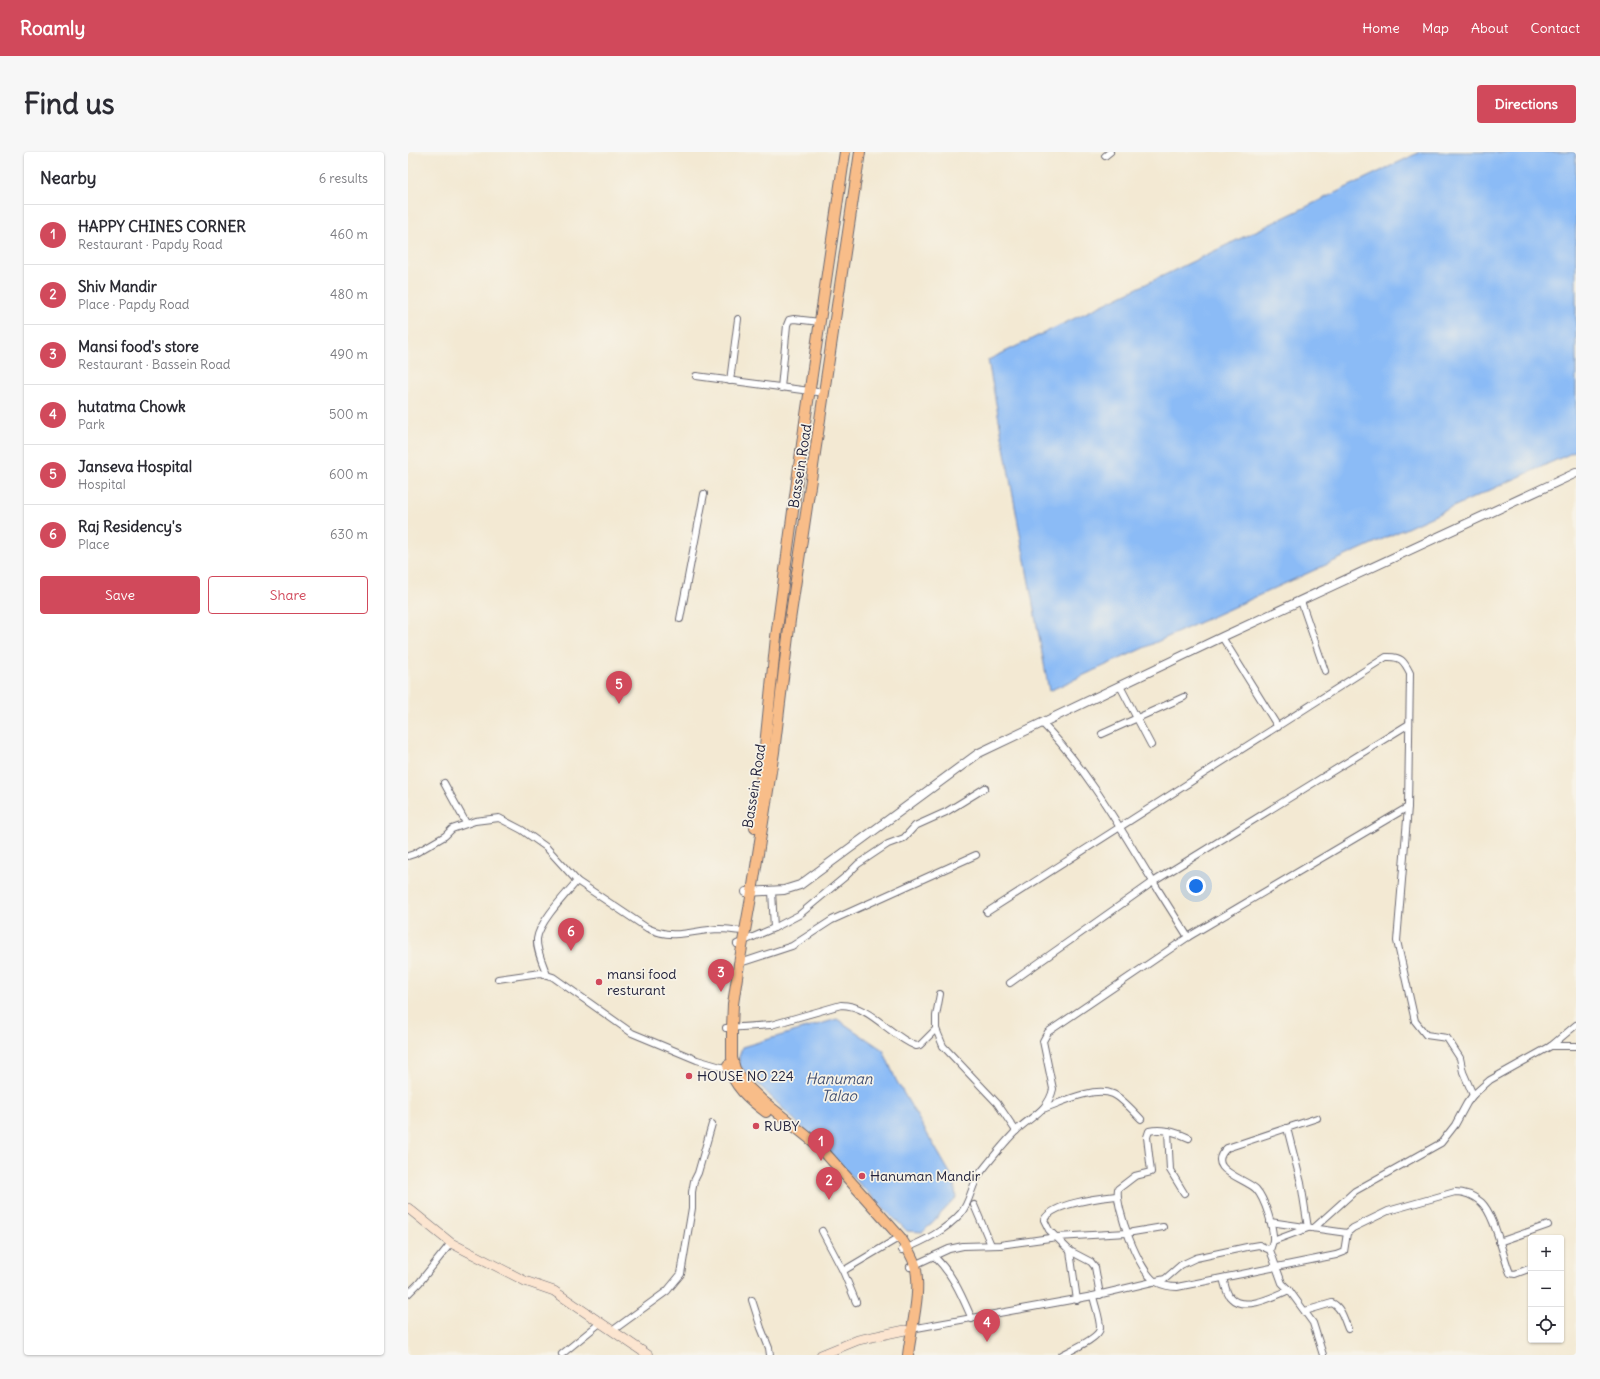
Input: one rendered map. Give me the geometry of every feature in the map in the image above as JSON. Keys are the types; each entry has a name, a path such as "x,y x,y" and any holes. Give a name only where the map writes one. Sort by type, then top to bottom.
{"main road":[{"name":"Bassein Road","path":"749,892 764,766 776,637 845,152"},
{"name":"Bassein Road","path":"732,1069 726,1059 736,965 774,752 790,620 805,528 860,152"},
{"path":"791,527 805,528"},
{"path":"732,1069 734,1083 747,1097 811,1146 895,1240 905,1249"},
{"path":"732,1069 764,1102 819,1146 905,1249 912,1266 908,1355"},
{"path":"408,1208 451,1243 525,1281 554,1291 648,1355"},
{"path":"821,1355 858,1340 908,1330"},
{"path":"902,1355 908,1330"}],"street":[{"path":"730,381 738,319"},
{"path":"781,388 787,325 789,320 794,319 820,322"},
{"path":"696,376 825,393"},
{"path":"749,892 784,890 800,885 979,753 1222,637 1576,473"},
{"path":"680,619 704,494"},
{"path":"1301,601 1325,671"},
{"path":"1222,637 1278,727"},
{"path":"987,912 1121,828 1386,657 1394,656 1405,662 1410,673 1408,807 1397,941 1415,1021 1426,1035 1447,1038 1460,1058 1463,1072 1473,1094"},
{"path":"1120,686 1151,745"},
{"path":"1102,734 1184,697"},
{"path":"1042,723 1056,736 1080,767 1121,828 1188,937"},
{"path":"1010,983 1153,882 1410,724"},
{"path":"444,784 466,823"},
{"path":"740,943 799,915 846,876 858,864 888,844 904,838 914,826 946,812 985,788"},
{"path":"1043,1109 1053,1089 1043,1041 1048,1032 1188,937 1408,807"},
{"path":"408,856 445,836 452,829 466,823 499,818 522,830 546,847 577,881 647,928 658,932 683,935 720,929 742,931"},
{"path":"736,965 792,946 832,920 976,855"},
{"path":"547,975 538,947 538,932 543,923 577,881"},
{"path":"772,891 774,928"},
{"path":"498,979 540,973 553,977 632,1033 697,1060 732,1069"},
{"path":"940,994 936,1016 936,1029 943,1046 997,1103 1016,1131"},
{"path":"729,1028 771,1025 819,1011 851,1005 916,1046 920,1045 936,1029"},
{"path":"1273,1241 1311,1228 1355,1191 1441,1143 1455,1126 1473,1094 1490,1080 1551,1046 1576,1025"},
{"path":"1551,1046 1576,1046"},
{"path":"905,1249 928,1239 946,1227 961,1212 973,1184 980,1173 1016,1131 1043,1109 1080,1096 1091,1093 1105,1092 1114,1094 1141,1119"},
{"path":"1317,1118 1227,1148 1222,1153 1220,1160 1222,1167 1231,1175 1248,1182 1262,1196 1270,1222 1273,1241 1270,1250 1276,1268 1282,1283 1289,1290 1313,1323 1323,1355"},
{"path":"612,1331 667,1291 681,1274 692,1208 694,1180 698,1173 712,1124"},
{"path":"1287,1128 1311,1228"},
{"path":"1189,1138 1175,1131 1149,1131 1147,1137 1151,1172 1135,1176 1118,1190 1117,1196 1127,1233 1145,1270 1155,1281 1170,1287 1177,1287 1336,1256 1344,1252 1347,1234 1353,1228 1388,1211 1455,1192 1462,1192 1480,1202 1490,1217 1510,1273 1515,1274 1528,1269"},
{"path":"1168,1131 1170,1170 1184,1193"},
{"path":"1100,1295 1095,1267 1091,1262 1070,1251 1045,1224 1044,1220 1045,1217 1060,1208 1087,1199 1117,1196"},
{"path":"974,1205 991,1245"},
{"path":"1270,1222 1347,1234"},
{"path":"1499,1242 1548,1225"},
{"path":"912,1266 949,1249 963,1246 991,1245 1057,1237 1127,1233 1163,1227"},
{"path":"822,1231 843,1271 856,1302"},
{"path":"843,1271 895,1240"},
{"path":"408,1294 419,1283 451,1243"},
{"path":"908,1330 1077,1300 1165,1279 1181,1266 1196,1258 1253,1246 1259,1246 1270,1250"},
{"path":"1070,1251 1077,1300"},
{"path":"934,1256 947,1269 955,1282 972,1319"},
{"path":"1223,1278 1229,1296 1232,1300 1247,1304 1258,1302 1289,1290"},
{"path":"1062,1355 1092,1339 1098,1334 1100,1329 1093,1296"},
{"path":"752,1300 769,1348 770,1355"},
{"path":"1305,1312 1332,1303 1336,1305 1340,1311 1348,1329"},
{"path":"562,1354 600,1323"}],"water":[{"path":"1420,152 1576,152 1576,451 1049,691 988,360"},
{"name":"Hanuman Talao","path":"837,1019 883,1050 896,1080 954,1180 956,1198 923,1232 907,1231 739,1065 739,1057 742,1047"}],"place":[{"name":"Janseva Hospital","path":"619,704"},
{"name":"Raj Residency's","path":"571,951"},
{"name":"mansi food resturant","path":"599,982"},
{"name":"Mansi food's store","path":"721,992"},
{"name":"HOUSE NO 224","path":"689,1076"},
{"name":"RUBY","path":"756,1126"},
{"name":"HAPPY CHINES CORNER","path":"821,1161"},
{"name":"Hanuman Mandir","path":"862,1176"},
{"name":"Shiv Mandir","path":"829,1200"},
{"name":"hutatma Chowk","path":"987,1342"}]}
